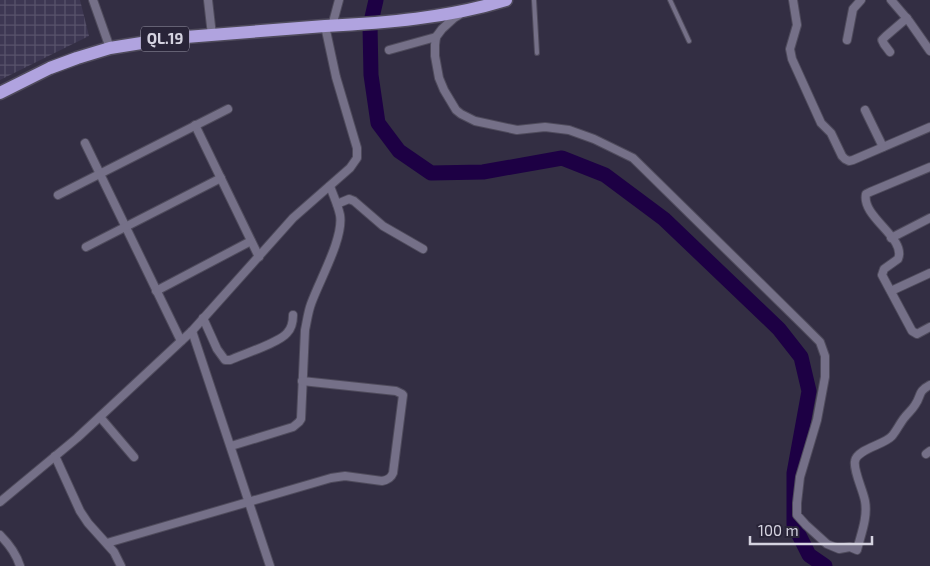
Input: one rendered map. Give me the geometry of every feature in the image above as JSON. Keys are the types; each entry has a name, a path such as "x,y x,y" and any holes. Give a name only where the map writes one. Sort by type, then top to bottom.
{"highway":[{"name":"QL.19","path":"0,93 50,68 110,48 173,38 418,18 469,10 506,0"}],"street":[{"path":"93,0 110,48"},
{"path":"208,0 212,35"},
{"path":"0,502 100,417 192,331 297,214 350,168 357,158 358,148 336,77 332,26 339,0"},
{"path":"792,0 797,26 790,53 821,123 831,133 842,156 846,160 853,160 930,127"},
{"path":"847,40 853,9 861,0"},
{"path":"896,2 930,50"},
{"path":"469,10 454,18 442,28 436,37 435,45 435,56 440,78 452,103 461,114 475,121 517,130 545,127 569,130 594,139 633,158 820,342 825,356 825,377 818,420 800,477 797,515 827,544 839,549 850,546 857,550 866,513 865,499 854,461 864,451 891,437 914,407 921,391 930,385"},
{"path":"890,52 882,40 907,18"},
{"path":"389,50 436,37"},
{"path":"58,195 228,109"},
{"path":"865,110 883,148"},
{"path":"195,125 259,257"},
{"path":"85,144 181,341"},
{"path":"930,167 870,192 866,194 865,199 867,207 899,247 900,256 884,269 882,275 912,331 917,334 930,326"},
{"path":"86,247 221,178"},
{"path":"231,446 288,429 296,425 301,419 307,316 332,254 340,228 340,216 330,186"},
{"path":"337,204 348,199 351,200 384,226 423,249"},
{"path":"891,238 930,218"},
{"path":"156,291 251,242"},
{"path":"891,292 930,273"},
{"path":"203,318 217,349 225,360 230,360 283,337 291,328 293,315"},
{"path":"192,331 270,566"},
{"path":"107,543 338,476 382,481 388,479 393,473 403,395 396,391 302,381"},
{"path":"100,417 134,457"},
{"path":"55,456 80,511 88,523 107,543 118,558 121,566"},
{"path":"0,535 16,555 20,566"}],"lane":[{"path":"534,0 537,53"},
{"path":"670,0 689,42"}],"shaded area":[{"path":"0,0 80,0 89,36 0,80"}],"waterway":[{"path":"376,0 370,26 371,75 378,123 399,151 431,173 483,172 562,158 605,175 664,219 779,329 801,357 809,391 794,473 794,525 809,555 825,566"}]}
